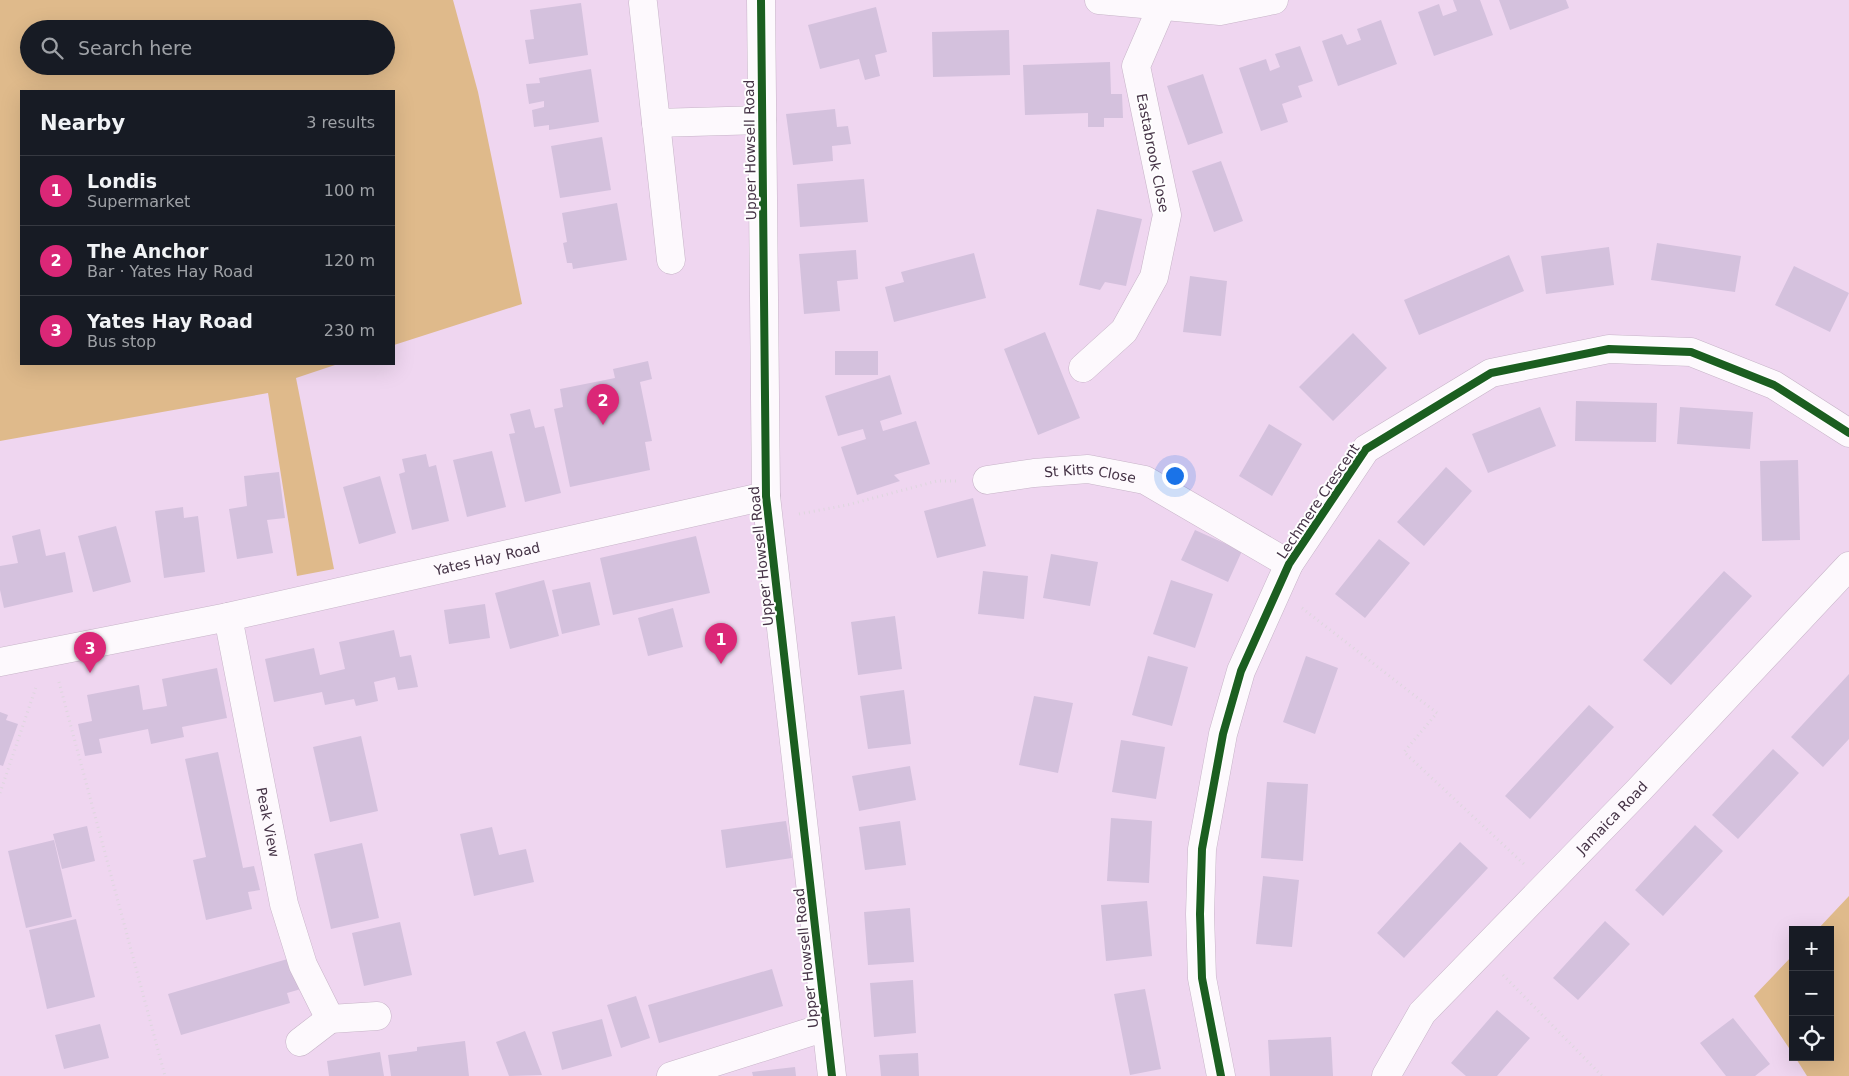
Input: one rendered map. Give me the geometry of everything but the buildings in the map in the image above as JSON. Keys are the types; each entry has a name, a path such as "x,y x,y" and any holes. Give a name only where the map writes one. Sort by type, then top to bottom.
{"street":[{"name":"Upper Howsell Road","path":"761,0 768,508 832,1076"},
{"path":"1100,0 1220,11 1274,0"},
{"path":"643,3 671,260"},
{"name":"Eastabrook Close","path":"1082,368 1124,331 1154,277 1167,215 1136,66 1162,6"},
{"path":"656,123 762,120"},
{"name":"Lechmere Crescent","path":"1221,1076 1202,978 1200,914 1202,849 1223,734 1241,671 1289,564 1366,449 1491,374 1609,349 1691,352 1774,385 1849,433"},
{"name":"St Kitts Close","path":"987,480 1034,473 1088,469 1145,480 1289,564"},
{"name":"Yates Hay Road","path":"0,662 768,508"},
{"name":"Jamaica Road","path":"1386,1076 1422,1013 1640,790 1849,566"},
{"name":"Peak View","path":"228,617 284,904 303,965 330,1019"},
{"path":"300,1042 330,1019 377,1016"},
{"path":"671,1076 826,1027"}],"path":[{"path":"768,508 847,505 937,481 987,480"},
{"path":"1278,589 1437,713 1404,752 1546,886"},
{"path":"0,793 47,653"},
{"path":"47,653 165,1076"},
{"path":"1481,953 1602,1076"}],"shaded area":[{"path":"0,0 453,0 478,92 522,304 395,345 395,90 20,90 20,365 335,365 296,378 334,569 297,576 268,393 0,441"},
{"path":"1849,896 1849,1076 1807,1076 1798,1061 1834,1061 1834,926 1821,926"},
{"path":"1789,959 1789,1048 1754,996"}],"cycle path":[{"path":"761,0 766,496 832,1076"},
{"path":"1221,1076 1202,978 1200,914 1202,849 1223,734 1241,671 1289,564 1366,449 1491,373 1609,349 1691,352 1774,385 1849,433"}],"place":[{"name":"The Anchor","path":"603,425"},
{"name":"Londis","path":"721,664"},
{"name":"Yates Hay Road","path":"90,673"}]}
